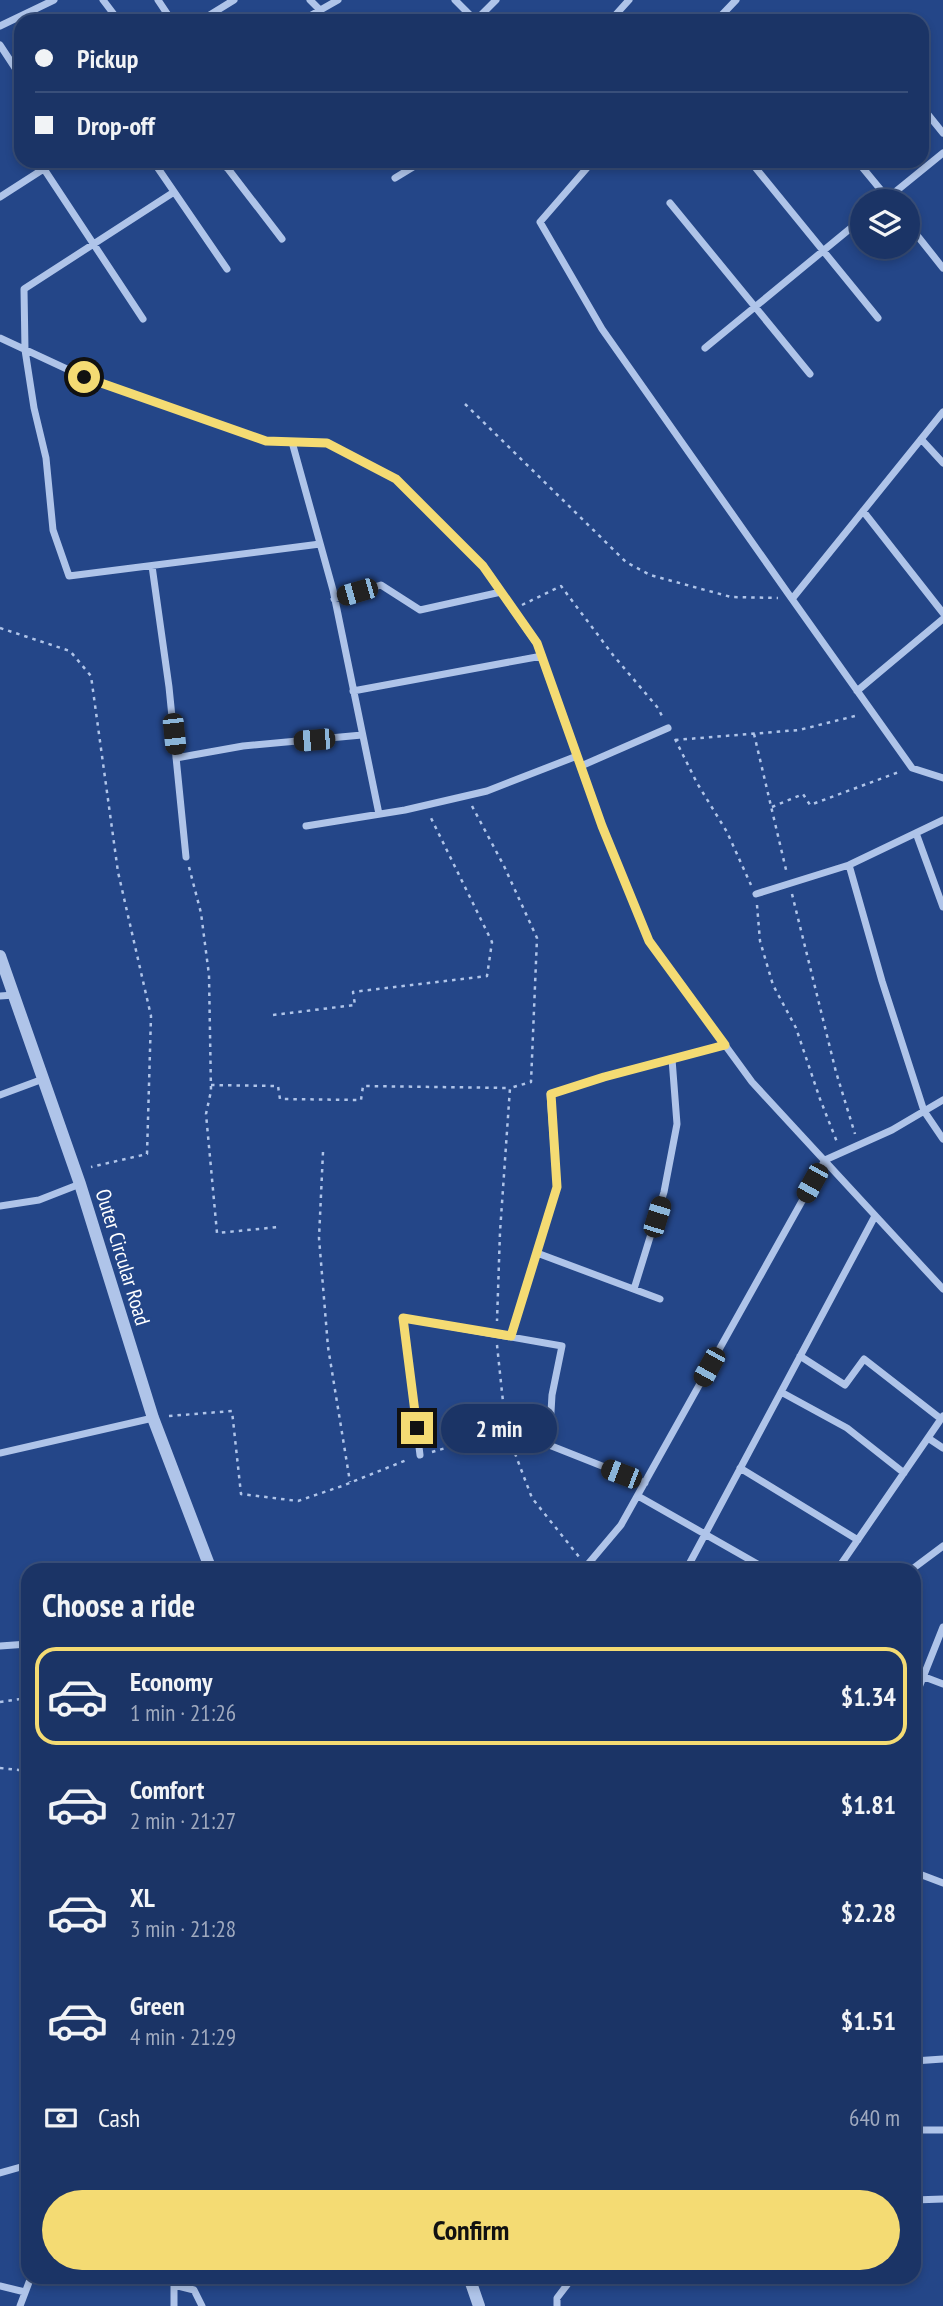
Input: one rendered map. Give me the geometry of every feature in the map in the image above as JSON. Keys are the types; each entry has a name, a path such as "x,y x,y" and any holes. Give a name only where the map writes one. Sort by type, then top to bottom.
{"street":[{"path":"25,14 54,0"},
{"path":"103,0 114,14"},
{"path":"211,14 234,0"},
{"path":"310,0 320,10"},
{"path":"313,14 338,0"},
{"path":"454,0 469,14"},
{"path":"482,14 495,0"},
{"path":"616,14 629,0"},
{"path":"723,14 736,0"},
{"path":"0,46 14,67"},
{"path":"929,116 943,133"},
{"path":"929,165 943,153"},
{"path":"158,168 227,269"},
{"path":"227,168 282,239"},
{"path":"395,178 411,168"},
{"path":"587,168 540,222 602,329 912,768 943,778"},
{"path":"756,168 878,318"},
{"path":"862,168 879,189"},
{"path":"900,189 925,168"},
{"path":"0,197 44,169 143,319"},
{"path":"174,192 24,289 25,350 34,408 46,458 54,530 69,576 320,544"},
{"path":"670,203 810,374"},
{"path":"705,348 850,229"},
{"path":"920,239 943,268"},
{"path":"0,338 84,377 266,441 327,443 396,479 483,566 537,643 602,826 649,941 752,1082 943,1289"},
{"path":"792,599 943,412"},
{"path":"921,439 943,463"},
{"path":"292,442 334,599 379,814"},
{"path":"863,511 943,613"},
{"path":"152,566 169,687 186,857"},
{"path":"334,599 381,585 421,610 501,592"},
{"path":"858,691 943,619"},
{"path":"353,691 541,656"},
{"path":"581,766 668,728"},
{"path":"176,758 243,746 362,735"},
{"path":"306,826 379,814 486,791 577,756"},
{"path":"755,894 849,865 943,820"},
{"path":"916,833 943,906"},
{"path":"849,865 882,981 924,1111 943,1139"},
{"name":"Outer Circular Road","path":"0,956 80,1184 153,1418 208,1563"},
{"path":"0,996 14,995"},
{"path":"511,1336 557,1187 551,1094 725,1045"},
{"path":"634,1289 664,1192 677,1124 671,1059"},
{"path":"0,1095 43,1079"},
{"path":"589,1563 621,1525 638,1496 825,1160 892,1130 943,1100"},
{"path":"0,1206 38,1200 80,1184"},
{"path":"690,1563 875,1216"},
{"path":"537,1253 660,1299"},
{"path":"420,1455 403,1318 562,1346 552,1395 549,1446 645,1483"},
{"path":"800,1356 845,1385 864,1359 942,1418 842,1563"},
{"path":"781,1392 847,1428 904,1473"},
{"path":"0,1453 153,1418"},
{"path":"928,1438 943,1448"},
{"path":"740,1468 858,1540"},
{"path":"638,1496 755,1563"},
{"path":"920,1563 943,1546"},
{"path":"921,1682 943,1627"},
{"path":"0,1646 21,1644"},
{"path":"923,1677 943,1684"},
{"path":"921,1875 943,1883"},
{"path":"921,2060 943,2059"},
{"path":"921,2130 943,2130"},
{"path":"0,2173 21,2167"},
{"path":"921,2200 943,2199"},
{"path":"20,2306 28,2284"},
{"path":"173,2284 173,2306"},
{"path":"180,2284 194,2290 202,2306"},
{"path":"471,2284 479,2306"},
{"path":"557,2306 557,2298 568,2284"},
{"path":"0,2286 25,2292"}],"path":[{"path":"465,404 626,562 650,575 731,597 792,599"},
{"path":"513,609 561,586 613,655 658,708 697,783 727,832 755,894 760,942 774,985 796,1028 841,1153"},
{"path":"0,628 71,651 91,676 118,872 151,1016 147,1154 75,1171"},
{"path":"675,740 799,730 873,712"},
{"path":"754,734 836,1072 858,1145"},
{"path":"771,807 803,794 810,805 912,768"},
{"path":"211,1085 278,1086 280,1099 361,1100 363,1086 510,1088 531,1082 537,938 504,866 466,796"},
{"path":"273,1015 355,1005 353,992 487,976 492,942 425,805"},
{"path":"186,857 201,913 209,975 211,1085 206,1114 217,1233 279,1227"},
{"path":"510,1088 496,1333 506,1430 532,1498 581,1563"},
{"path":"323,1152 319,1238 328,1347 350,1483"},
{"path":"153,1418 232,1411 241,1494 298,1501 420,1455 506,1430"},
{"path":"0,1702 21,1699"},
{"path":"0,1768 21,1770"}],"route":[{"path":"84,377 266,441 327,443 396,479 483,566 537,643 602,826 649,941 725,1045 551,1094 557,1187 511,1336 403,1318 417,1428"}]}
